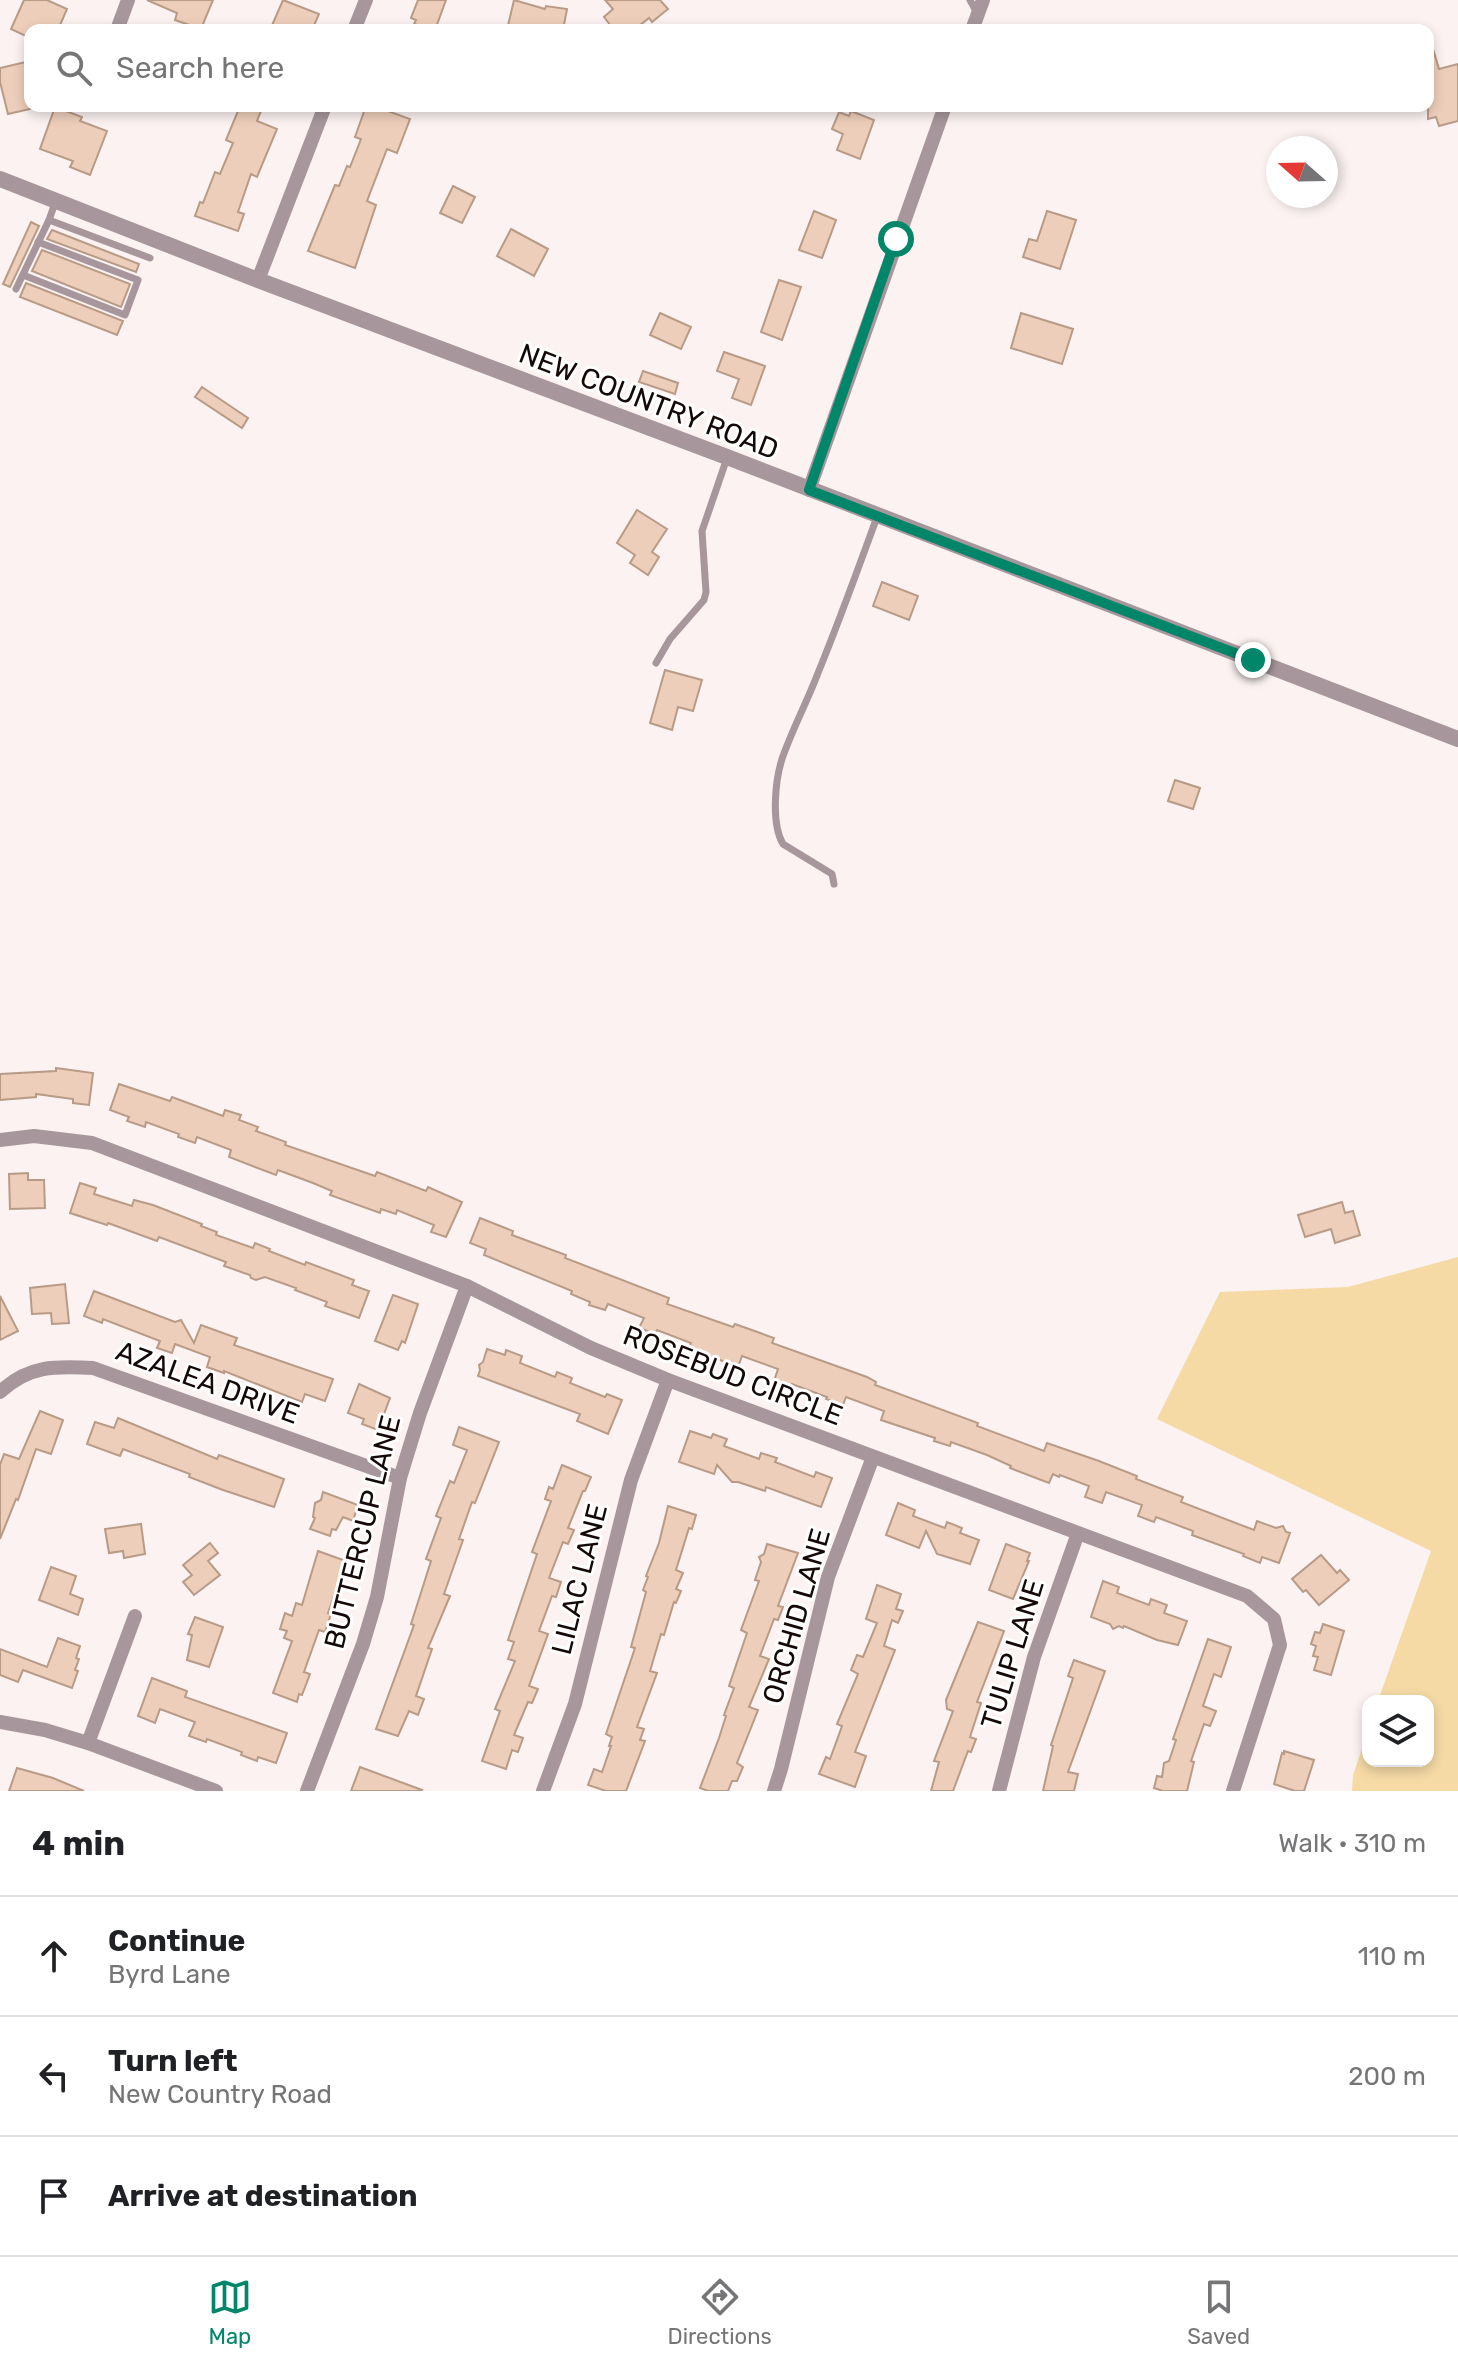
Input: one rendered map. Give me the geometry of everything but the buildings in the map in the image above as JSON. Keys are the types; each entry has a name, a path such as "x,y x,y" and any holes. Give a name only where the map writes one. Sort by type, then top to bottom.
{"street":[{"path":"119,24 128,0"},
{"path":"356,24 366,0"},
{"path":"974,24 983,0"},
{"path":"258,280 323,112"},
{"path":"809,490 943,112"},
{"name":"NEW COUNTRY ROAD","path":"0,179 1458,739"},
{"name":"ROSEBUD CIRCLE","path":"0,1140 34,1136 92,1143 467,1286 591,1348 668,1380 1247,1596 1274,1619 1280,1645 1233,1791"},
{"name":"BUTTERCUP LANE","path":"307,1791 363,1644 377,1597 400,1478 420,1413 467,1286"},
{"name":"AZALEA DRIVE","path":"0,1392 14,1379 53,1366 93,1368 400,1478"},
{"name":"LILAC LANE","path":"543,1791 575,1704 631,1480 668,1380"},
{"name":"ORCHID LANE","path":"774,1791 828,1577 873,1457"},
{"name":"TULIP LANE","path":"999,1791 1034,1657 1078,1533"},
{"path":"88,1743 135,1616"},
{"path":"0,1722 45,1730 88,1743 216,1791"}],"lane":[{"path":"970,0 978,15"},
{"path":"16,289 56,200"},
{"path":"49,220 150,258"},
{"path":"23,275 125,315 138,280 38,242"},
{"path":"656,663 670,639 704,600 706,580 702,531 727,457"},
{"path":"834,884 832,874 826,868 783,844 775,811 778,784 782,760 837,629 877,517"}],"shaded area":[{"path":"1458,1257 1458,1791 1352,1791 1353,1775 1362,1749 1362,1767 1434,1767 1434,1695 1380,1695 1431,1551 1157,1419 1220,1292 1348,1287"}],"route":[{"path":"896,239 809,490 1253,660"}]}
